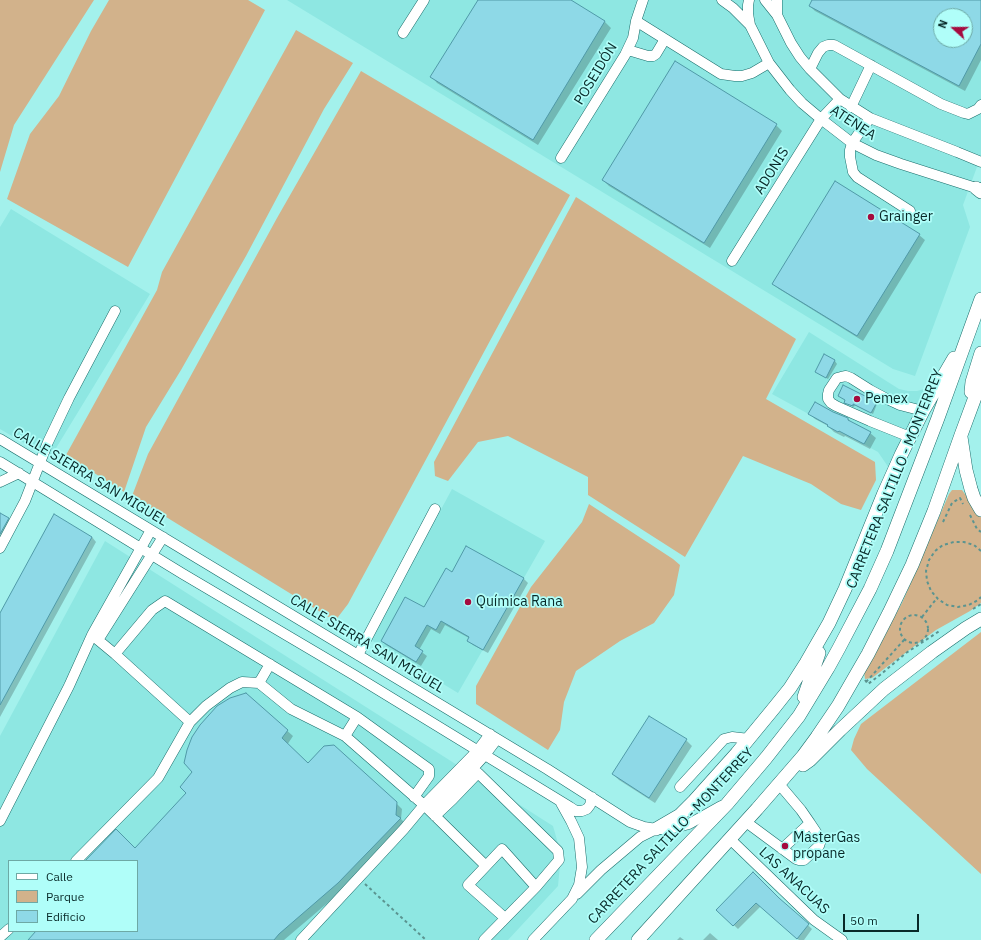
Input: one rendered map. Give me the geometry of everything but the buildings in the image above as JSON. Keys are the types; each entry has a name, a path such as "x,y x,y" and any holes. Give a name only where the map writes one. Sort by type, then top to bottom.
{"main road":[{"name":"CARRETERA SALTILLO - MONTERREY","path":"596,940 727,804 799,716 835,655 870,589 887,551 915,480 981,299"},
{"path":"799,716 811,674 890,480 923,411 970,328"},
{"path":"968,416 972,382 981,353"},
{"path":"638,940 746,822 803,756 838,706 868,654 912,565 934,511 981,381"},
{"path":"961,435 965,464 971,489 981,510"},
{"path":"656,829 680,815 687,809 738,753 790,688 829,623 846,589"},
{"path":"781,781 810,760 884,689 932,652 981,619"}],"street":[{"path":"403,33 424,0"},
{"name":"POSEIDÓN","path":"561,158 628,50 633,38 636,21 643,0"},
{"name":"ATENEA","path":"722,0 733,8 750,25"},
{"name":"ATENEA","path":"749,0 748,14 750,25 769,63 802,103 821,119 852,143 876,155 979,190"},
{"name":"ATENEA","path":"765,0 777,15 800,57 840,99 870,118 981,162"},
{"path":"777,15 778,0"},
{"path":"636,21 714,70 728,76 742,76 752,73 769,63"},
{"path":"628,50 641,55 653,56 656,54 664,39"},
{"path":"810,69 818,53 823,47 828,44 834,45 941,104 968,114 978,109 981,105"},
{"path":"851,107 871,66"},
{"name":"ADONIS","path":"732,261 821,119 840,99"},
{"path":"870,118 852,143 850,157 853,172 857,177 910,211"},
{"path":"0,548 25,500 48,442 68,398 116,310"},
{"path":"910,437 870,422 836,406 828,399 829,390 837,378 846,376 900,405 923,411"},
{"name":"CALLE SIERRA SAN MIGUEL","path":"0,439 493,736 630,822 644,827 668,829 688,824 727,804"},
{"path":"0,462 140,548 361,679 576,811 587,809 590,805 592,797"},
{"path":"0,482 19,473"},
{"path":"358,655 435,509"},
{"path":"0,821 140,548 151,530"},
{"path":"95,638 163,537"},
{"path":"114,654 152,610 165,601 356,717 429,768 429,776 414,797"},
{"path":"95,638 190,722"},
{"path":"259,683 270,664"},
{"path":"77,860 158,778 190,722 206,706 230,688 242,682 259,683 291,710 345,736 430,811 486,866"},
{"path":"345,736 356,717"},
{"path":"430,811 481,753 493,736"},
{"path":"680,787 724,739 732,737 749,739"},
{"path":"302,940 404,830 430,811 453,799 478,774 558,852 559,860 536,887 484,940"},
{"path":"746,822 796,859 801,861 819,846 821,840 816,831 781,781"},
{"path":"560,801 579,838 581,854 582,867 579,885 572,899"},
{"path":"782,849 810,822"},
{"path":"533,940 601,870 640,837 656,829"},
{"name":"LAS ANACUAS","path":"730,839 814,920 842,940"},
{"path":"505,918 468,885 502,849 536,887"},
{"path":"0,937 8,930"}],"path":[{"path":"942,525 952,503 960,498 963,504"},
{"path":"967,510 977,529 981,532"},
{"path":"981,551 974,545 964,542 954,542 944,545 935,552 929,560 926,571 927,581 931,591 937,598 947,605 958,607 968,605 981,597"},
{"path":"922,617 937,598"},
{"path":"917,615 922,617 925,620 928,629 925,638 912,644 904,640 899,631 901,622 908,616 917,615"},
{"path":"866,682 904,640"},
{"path":"359,878 426,940"}],"shaded area":[{"path":"287,0 981,0 981,156 963,205 970,227 915,376 893,369"},
{"path":"11,209 150,294 50,458 0,429 0,227"},
{"path":"809,332 899,389 917,391 932,387 891,471 878,452 772,394"},
{"path":"452,489 545,541 458,693 371,640"},
{"path":"105,541 553,826 561,854 558,886 508,940 0,940 0,736"}],"green space":[{"path":"0,0 94,0 14,125 0,172"},
{"path":"109,0 248,0 265,10 128,267 7,199 30,134 59,96 91,31"},
{"path":"296,30 353,63 324,109 246,256 181,370 146,427 124,492 66,455 157,290 162,272"},
{"path":"361,71 570,195 348,604 335,621 132,496 148,454 277,218"},
{"path":"576,197 796,339 766,399 875,462 876,480 861,510 841,504 811,484 743,456 685,557 588,495 588,477 508,436 478,442 448,481 435,476 434,462"},
{"path":"952,490 962,490 981,516 981,603 970,611 936,630 872,678 865,679 864,671 902,603"},
{"path":"589,504 680,565 674,595 654,623 620,641 576,671 564,702 560,730 548,750 476,704 476,686 531,587 582,522"},
{"path":"981,632 981,874 867,769 851,750 861,724"}],"place":[{"name":"Grainger","path":"871,217"},
{"name":"Pemex","path":"857,399"},
{"name":"Química Rana","path":"468,602"},
{"name":"MasterGas propane","path":"785,846"}]}
